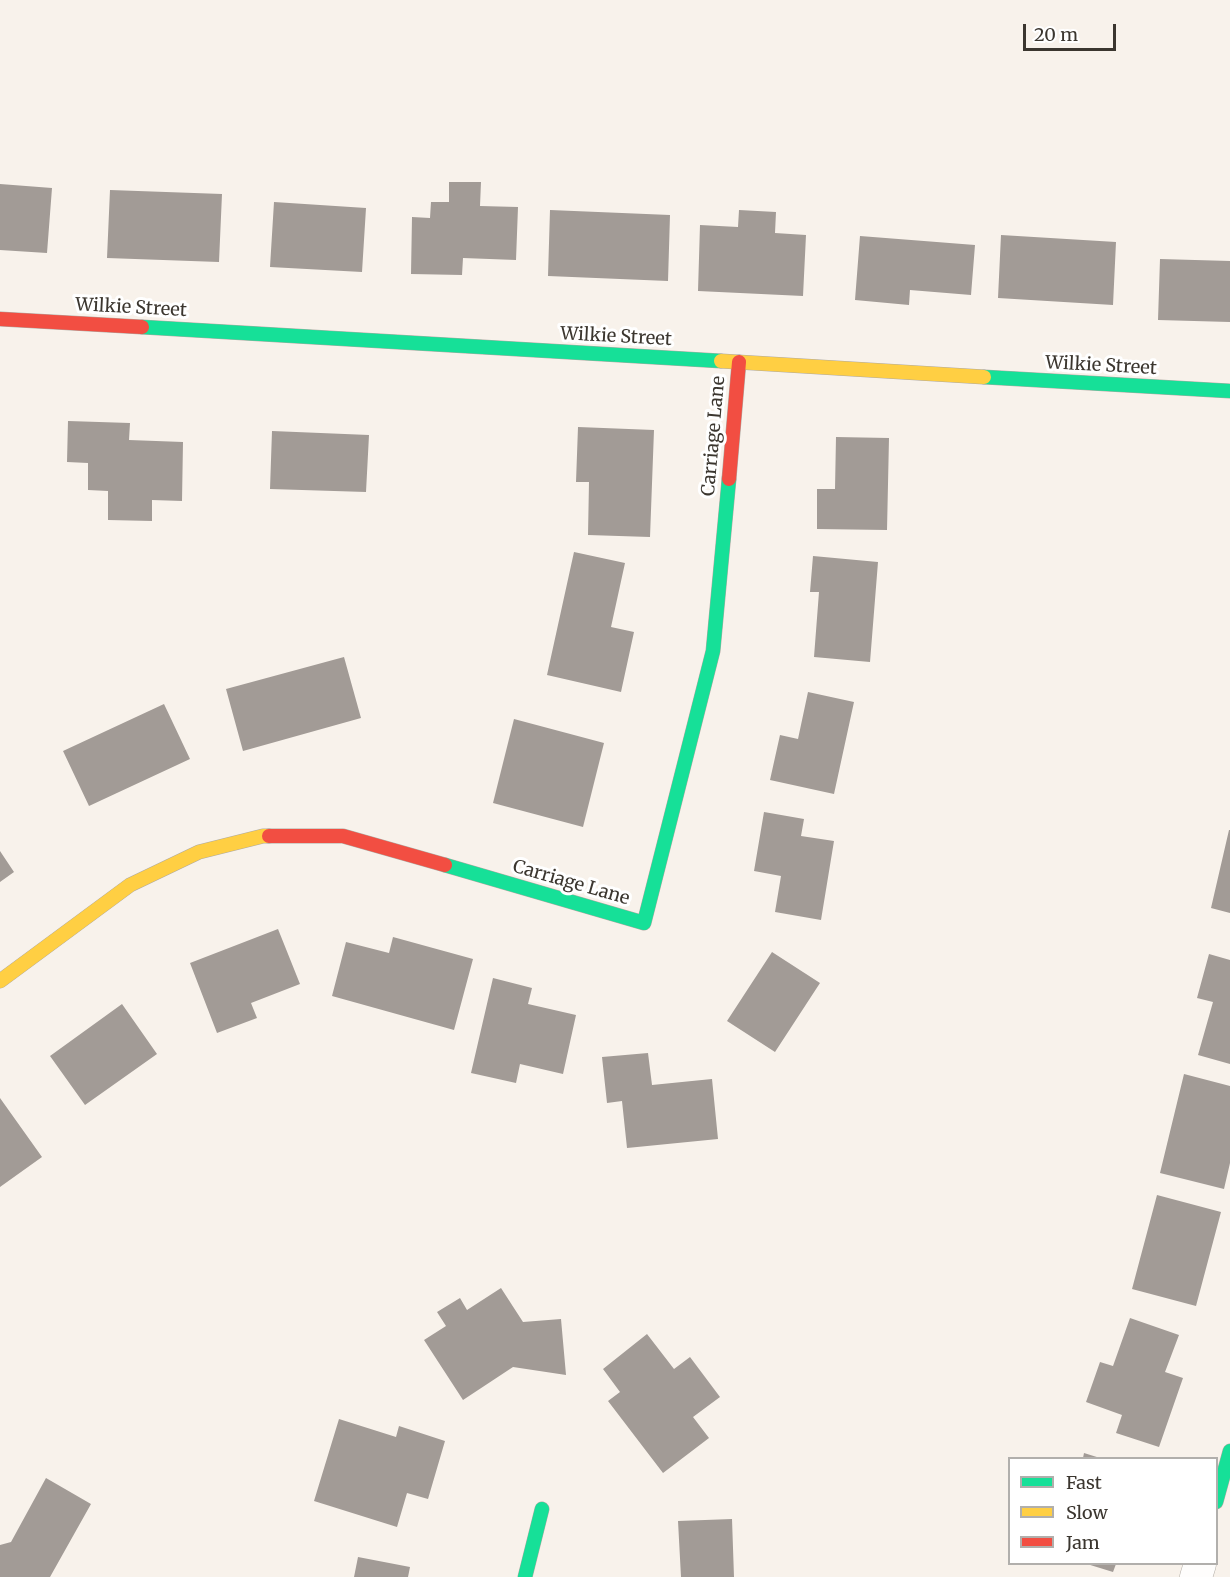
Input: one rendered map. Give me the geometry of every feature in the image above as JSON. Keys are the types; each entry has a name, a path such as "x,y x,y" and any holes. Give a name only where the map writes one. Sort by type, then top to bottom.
{"street":[{"name":"Wilkie Street","path":"0,319 1230,391"},
{"name":"Carriage Lane","path":"0,981 130,885 199,852 263,836 343,836 644,923 713,651 739,362"},
{"path":"1218,1495 1230,1451"},
{"path":"525,1577 542,1509"}],"building":[{"path":"449,182 481,182 480,206 518,207 516,260 463,258 462,275 411,274 412,217 430,218 431,202 449,202"},
{"path":"0,184 52,188 47,253 0,250"},
{"path":"110,190 222,194 219,262 107,258"},
{"path":"274,202 366,208 362,272 270,267"},
{"path":"550,210 670,215 668,281 548,276"},
{"path":"739,210 776,212 775,233 806,235 803,296 698,291 700,225 738,227"},
{"path":"1001,235 1116,242 1113,305 998,298"},
{"path":"860,236 975,245 971,295 910,290 909,305 855,300"},
{"path":"1160,259 1230,261 1230,322 1158,320"},
{"path":"68,421 130,423 129,440 183,442 182,501 152,500 152,521 108,520 108,491 88,490 88,463 67,462"},
{"path":"578,427 654,430 650,537 588,535 589,482 576,482"},
{"path":"272,431 369,435 366,492 270,489"},
{"path":"836,437 889,438 887,530 817,529 817,489 835,489"},
{"path":"574,552 625,563 611,627 634,632 621,692 547,675"},
{"path":"813,556 878,562 870,662 814,657 819,592 810,592"},
{"path":"344,657 361,718 243,751 226,689"},
{"path":"808,692 854,702 834,794 770,780 780,735 798,739"},
{"path":"164,704 190,759 89,806 63,751"},
{"path":"514,719 604,743 583,827 493,803"},
{"path":"764,812 804,819 801,836 834,841 821,920 775,912 781,876 754,871"},
{"path":"1230,830 1230,913 1211,908"},
{"path":"0,851 14,872 0,882"},
{"path":"278,929 300,984 251,1003 257,1018 217,1033 190,963"},
{"path":"393,937 473,959 454,1030 332,996 346,942 389,953"},
{"path":"772,952 820,983 775,1052 727,1021"},
{"path":"1209,954 1230,960 1230,1064 1198,1055 1213,1002 1197,998"},
{"path":"493,978 532,988 528,1004 576,1015 563,1074 520,1064 516,1083 471,1073"},
{"path":"122,1004 157,1054 85,1105 50,1056"},
{"path":"648,1053 652,1085 712,1079 718,1139 627,1148 622,1101 607,1103 602,1057"},
{"path":"1184,1074 1230,1086 1230,1163 1224,1189 1160,1173"},
{"path":"0,1098 42,1157 0,1187"},
{"path":"1157,1195 1221,1212 1196,1306 1132,1289"},
{"path":"501,1288 523,1322 561,1319 566,1375 513,1367 463,1400 424,1340 446,1326 437,1312 460,1298 467,1310"},
{"path":"1130,1318 1179,1335 1165,1372 1183,1378 1159,1447 1116,1433 1122,1415 1086,1402 1100,1362 1113,1366"},
{"path":"647,1334 674,1369 690,1357 720,1397 693,1417 709,1438 663,1473 608,1401 620,1392 603,1369"},
{"path":"339,1419 396,1437 399,1426 445,1441 428,1499 407,1493 397,1527 314,1501"},
{"path":"1084,1453 1097,1457 1083,1457"},
{"path":"46,1478 91,1504 50,1577 0,1577 0,1545 11,1542"},
{"path":"732,1519 734,1577 681,1577 678,1521"},
{"path":"358,1557 410,1567 408,1577 354,1577"},
{"path":"1090,1565 1116,1565 1113,1572"}],"traffic: fast":[{"path":"142,327 721,361"},
{"path":"984,377 1230,391"},
{"path":"445,865 644,923 713,651 729,479"},
{"path":"1218,1495 1230,1451"},
{"path":"525,1577 542,1509"}],"traffic: slow":[{"path":"721,361 984,377"},
{"path":"0,981 130,885 199,852 269,836"}],"traffic: jam":[{"path":"0,319 142,327"},
{"path":"729,479 739,362"},
{"path":"269,836 343,836 445,865"}]}
